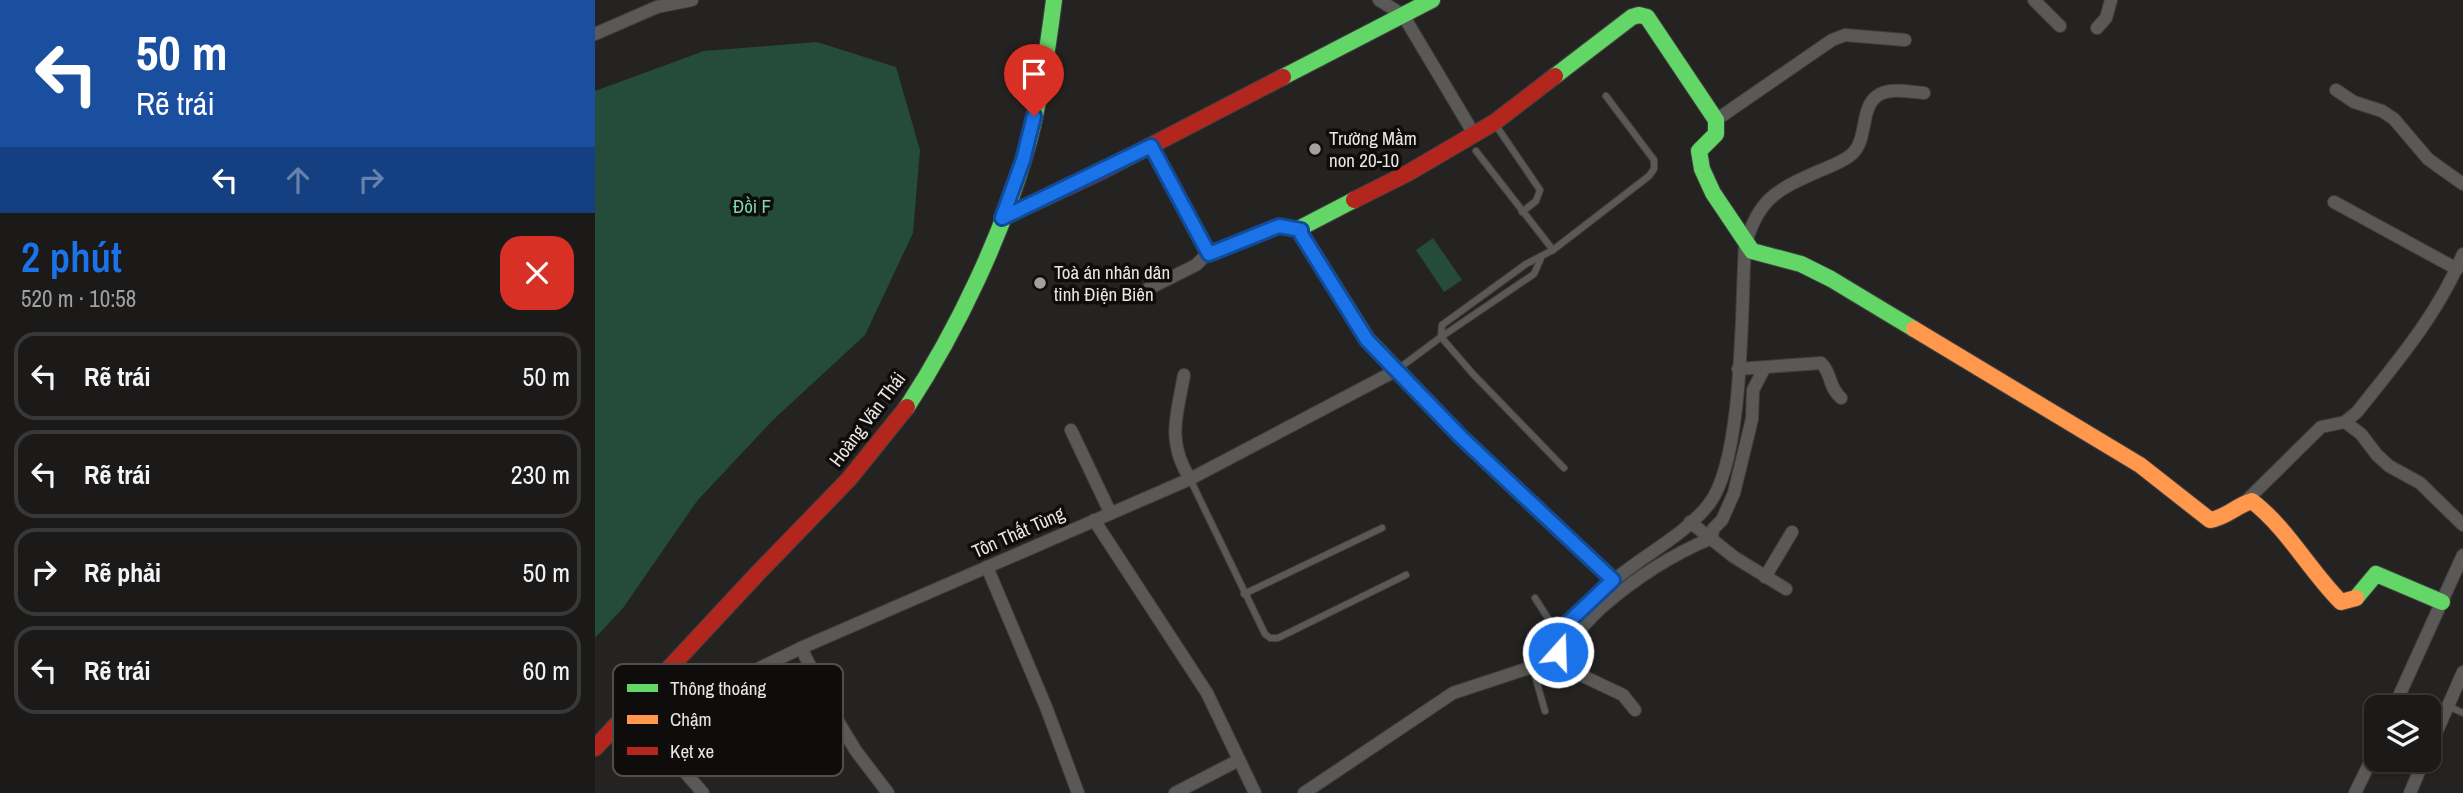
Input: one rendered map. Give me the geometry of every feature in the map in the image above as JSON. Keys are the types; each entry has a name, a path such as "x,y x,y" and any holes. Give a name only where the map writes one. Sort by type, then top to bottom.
{"street":[{"path":"595,34 655,4 692,0"},
{"name":"Hoàng Văn Thái","path":"676,664 845,484 899,418 926,376 961,310 1002,218 1023,160 1046,61 1054,0"},
{"path":"1379,0 1403,15 1474,134"},
{"path":"1002,218 1151,146 1432,0"},
{"path":"2034,0 2060,26"},
{"path":"2097,29 2106,18 2111,0"},
{"path":"1142,292 1196,265 1209,254 1279,226 1301,230 1408,173 1494,122 1632,17 1640,15 1647,18 1716,120 1716,134 1699,151 1697,157 1719,202 1752,251 1801,264 1831,279 2140,465 2210,520 2218,520 2245,502 2321,427 2345,422 2357,412 2422,329 2446,292 2463,254"},
{"path":"1716,120 1832,40 1845,35 1905,40"},
{"path":"2336,90 2354,102 2382,111 2394,119 2428,159 2463,184"},
{"path":"1556,654 1558,634 1613,580 1690,522 1709,504 1726,470 1738,369 1746,242 1748,232 1761,207 1781,188 1846,160 1856,151 1875,96 1887,91 1924,93"},
{"path":"1151,146 1209,254"},
{"path":"2334,202 2457,269"},
{"path":"1301,230 1367,340 1461,437 1613,580"},
{"path":"1738,369 1821,363 1827,368 1833,389 1841,398"},
{"path":"1712,538 1713,529 1727,512 1734,493 1752,419 1753,390 1765,367"},
{"name":"Tôn Thất Tùng","path":"768,664 1190,479 1397,370"},
{"path":"1184,374 1176,419 1175,443 1180,463 1190,479"},
{"path":"2345,422 2361,434 2389,466 2420,483 2463,525"},
{"path":"1071,430 1111,512"},
{"path":"2245,502 2252,501 2275,521 2330,592 2341,602 2354,600 2373,575 2380,574 2442,602"},
{"path":"1094,520 1207,693 1255,793"},
{"path":"1690,522 1734,557 1786,589"},
{"path":"1765,577 1792,532"},
{"path":"1304,793 1453,693 1465,687 1533,668 1556,654 1601,608 1629,587 1684,549 1712,538"},
{"path":"2399,695 2463,555"},
{"path":"987,567 1046,707 1078,793"},
{"path":"801,648 809,664"},
{"path":"1556,654 1585,677 1623,695 1635,710"},
{"path":"2441,722 2463,673"},
{"name":"Hoàng Văn Thái","path":"595,748 613,730"},
{"path":"843,730 888,793"},
{"path":"1175,793 1239,760"},
{"path":"2355,793 2365,772"},
{"path":"2410,793 2419,772"},
{"path":"688,776 703,793"}],"lane":[{"path":"1564,468 1441,337 1442,325 1526,264 1541,258 1649,176 1654,169 1654,160 1607,96"},
{"path":"1494,122 1540,190 1536,201 1522,212"},
{"path":"1476,151 1552,250"},
{"path":"1397,370 1534,274 1541,258"},
{"path":"1190,479 1244,594 1265,634 1271,638 1278,639 1406,575"},
{"path":"1244,594 1382,528"},
{"path":"1535,598 1558,634"},
{"path":"1533,668 1545,710"},
{"path":"2448,706 2463,713"}],"green space":[{"name":"Đồi F","path":"817,42 896,67 920,150 913,233 865,335 773,420 697,501 623,608 595,638 595,91 704,51"},
{"path":"1433,238 1462,280 1444,292 1416,250"}],"traffic: fast":[{"path":"907,407 961,313 1007,210 1033,124 1054,0"},
{"path":"1283,77 1432,0"},
{"path":"1555,76 1632,17 1647,17 1716,120 1716,134 1699,151 1702,169 1713,193 1752,251 1801,264 1914,329"},
{"path":"1354,200 1302,227 1300,232 1367,339 1461,437 1613,580"},
{"path":"2356,598 2376,574 2442,602"}],"traffic: slow":[{"path":"1914,329 2140,465 2210,520 2252,501 2277,524 2341,602 2356,598"}],"traffic: jam":[{"path":"1354,200 1408,173 1495,122 1555,76"},
{"path":"1002,218 1104,170 1283,77"},
{"path":"673,664 849,479 907,407"},
{"path":"595,748 613,729"}],"place":[{"name":"Trường Mầm non 20-10","path":"1315,149"},
{"name":"Toà án nhân dân tỉnh Điện Biên","path":"1040,283"}],"route":[{"path":"1034,116 1023,160 1002,218 1151,146 1209,254 1279,226 1301,230 1367,340 1461,437 1613,580 1558,632 1558,652"}]}
